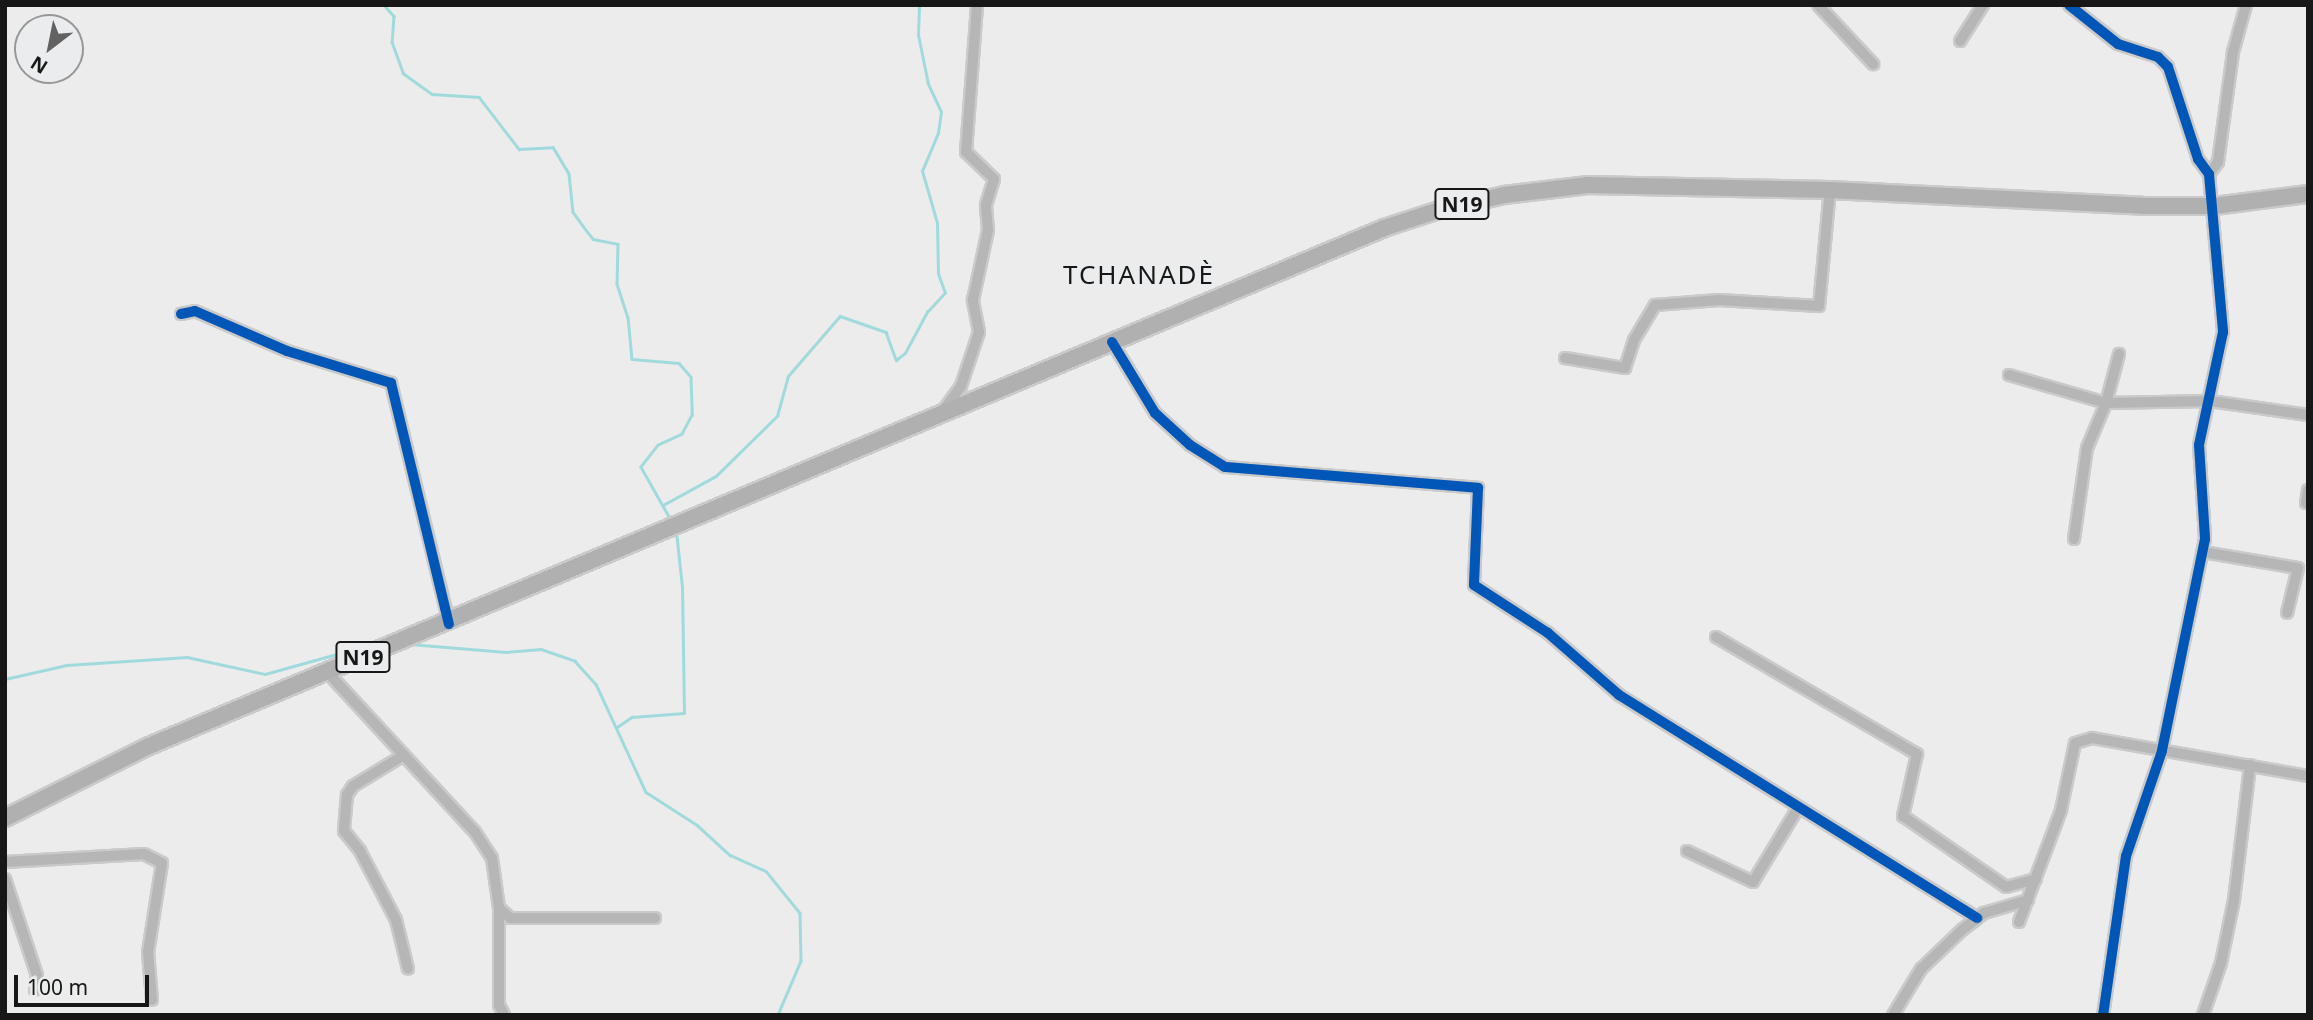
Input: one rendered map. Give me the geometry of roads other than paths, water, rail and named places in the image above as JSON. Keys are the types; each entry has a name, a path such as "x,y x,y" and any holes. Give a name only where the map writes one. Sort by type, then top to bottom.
{"main road":[{"name":"N19","path":"5,818 149,746 329,674 387,645 449,624 1384,228 1473,201 1588,185 1830,190 2214,206 2308,194"}],"street":[{"path":"939,415 973,359 979,332 973,300 988,230 986,205 994,179 966,152 977,5"},
{"path":"1818,5 1873,64"},
{"path":"1960,41 1983,5"},
{"path":"2069,5 2118,44 2158,57 2168,66 2198,159 2209,174 2214,206 2223,332 2199,445 2203,551 2162,751 2126,856 2103,1015"},
{"path":"2209,174 2218,162 2233,52 2246,5"},
{"path":"1566,358 1625,368 1634,340 1655,305 1718,300 1819,306 1830,190"},
{"path":"181,314 195,311 287,351 391,383 449,624"},
{"path":"1112,342 1155,413 1189,445 1225,467 1478,488 1474,585 1548,633 1619,695 1977,918"},
{"path":"2074,539 2087,448 2106,403 2119,354"},
{"path":"2009,375 2106,403 2210,401 2308,415"},
{"path":"2306,503 2308,490"},
{"path":"2203,551 2298,568 2287,613"},
{"path":"1716,637 1917,754 1903,816 2006,887 2036,879"},
{"path":"329,674 475,832 492,858 499,908 498,986 504,1015"},
{"path":"2019,922 2061,810 2075,743 2092,738 2308,776"},
{"path":"404,755 354,786 347,795 344,831 360,851 396,920 408,969"},
{"path":"2203,1015 2221,963 2234,900 2250,765"},
{"path":"1687,851 1753,882 1798,808"},
{"path":"5,862 144,855 162,863 148,952 152,1000"},
{"path":"5,878 37,975 35,990"},
{"path":"1893,1015 1921,969 1977,918 2028,900"},
{"path":"499,908 510,918 654,918"}],"waterway":[{"path":"384,5 394,16 392,42 403,73 432,94 479,97 519,149 553,147 569,174 573,212 593,239 618,244 617,284 628,317 632,359 679,363 691,377 692,415 682,434 658,445 641,467 671,520"},
{"path":"663,505 716,476 777,416 788,376 840,316 886,332 896,360 905,353 927,312 945,293 938,274 937,223 922,171 938,133 941,112 928,84 918,35 919,5"},
{"path":"617,727 632,717 684,713 682,587 676,532"},
{"path":"5,679 67,665 187,657 265,674 376,643"},
{"path":"410,644 506,652 541,649 575,661 596,684 646,792 697,825 730,855 766,871 800,913 801,961 778,1015"}],"district":[{"name":"TCHANADÈ","path":"1139,275"}]}
